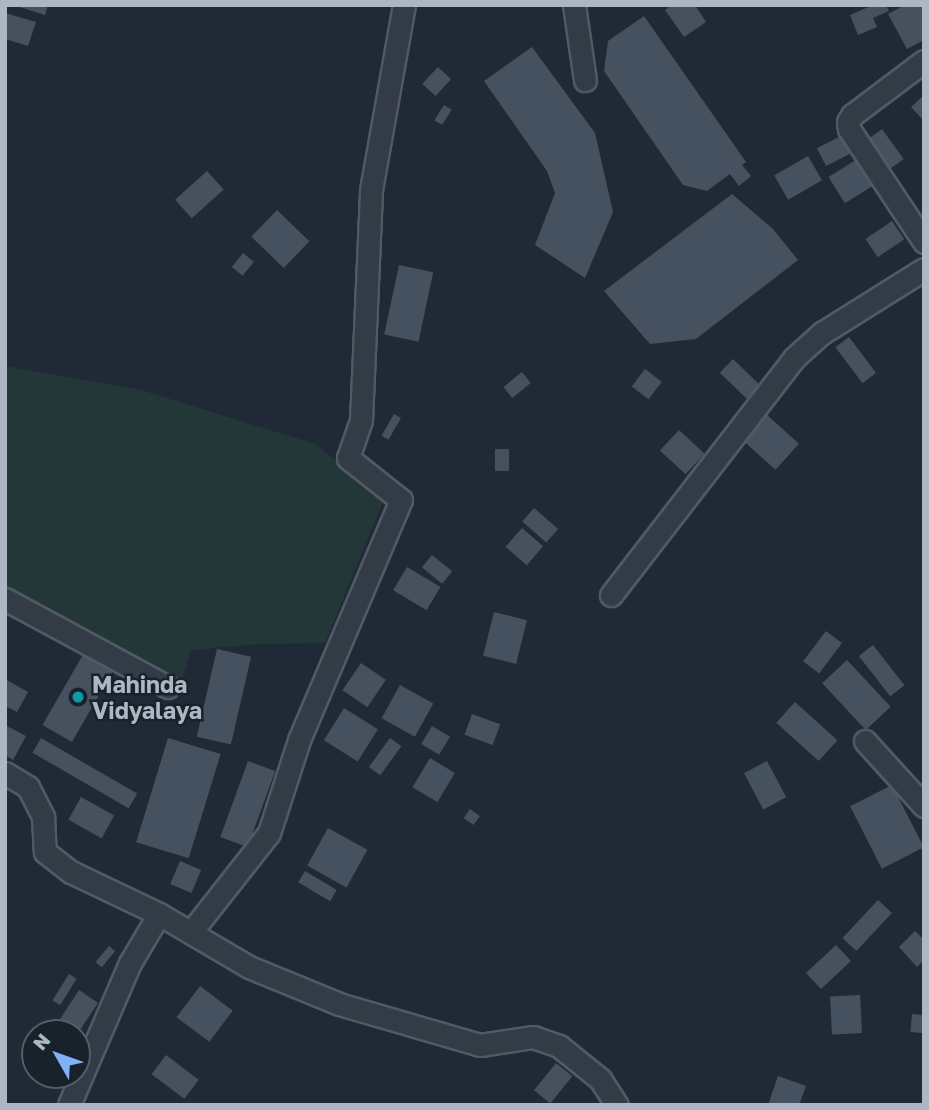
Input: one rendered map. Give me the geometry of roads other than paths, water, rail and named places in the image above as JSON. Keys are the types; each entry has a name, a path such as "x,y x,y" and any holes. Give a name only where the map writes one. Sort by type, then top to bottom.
{"street":[{"path":"191,932 269,833 299,740 401,500 348,458 360,421 371,190 404,5"},
{"path":"574,5 585,80"},
{"path":"924,61 852,116 848,122 855,139 924,242"},
{"path":"611,595 794,358 822,333 924,269"},
{"path":"5,598 168,687"},
{"path":"865,741 924,806"},
{"path":"5,773 28,787 43,817 45,852 71,872 159,914 249,967 339,1004 480,1045 533,1037 559,1046 600,1079 617,1105"},
{"path":"69,1105 130,963 159,914"}],"place":[{"name":"Mahinda Vidyalaya","path":"78,697"}]}
